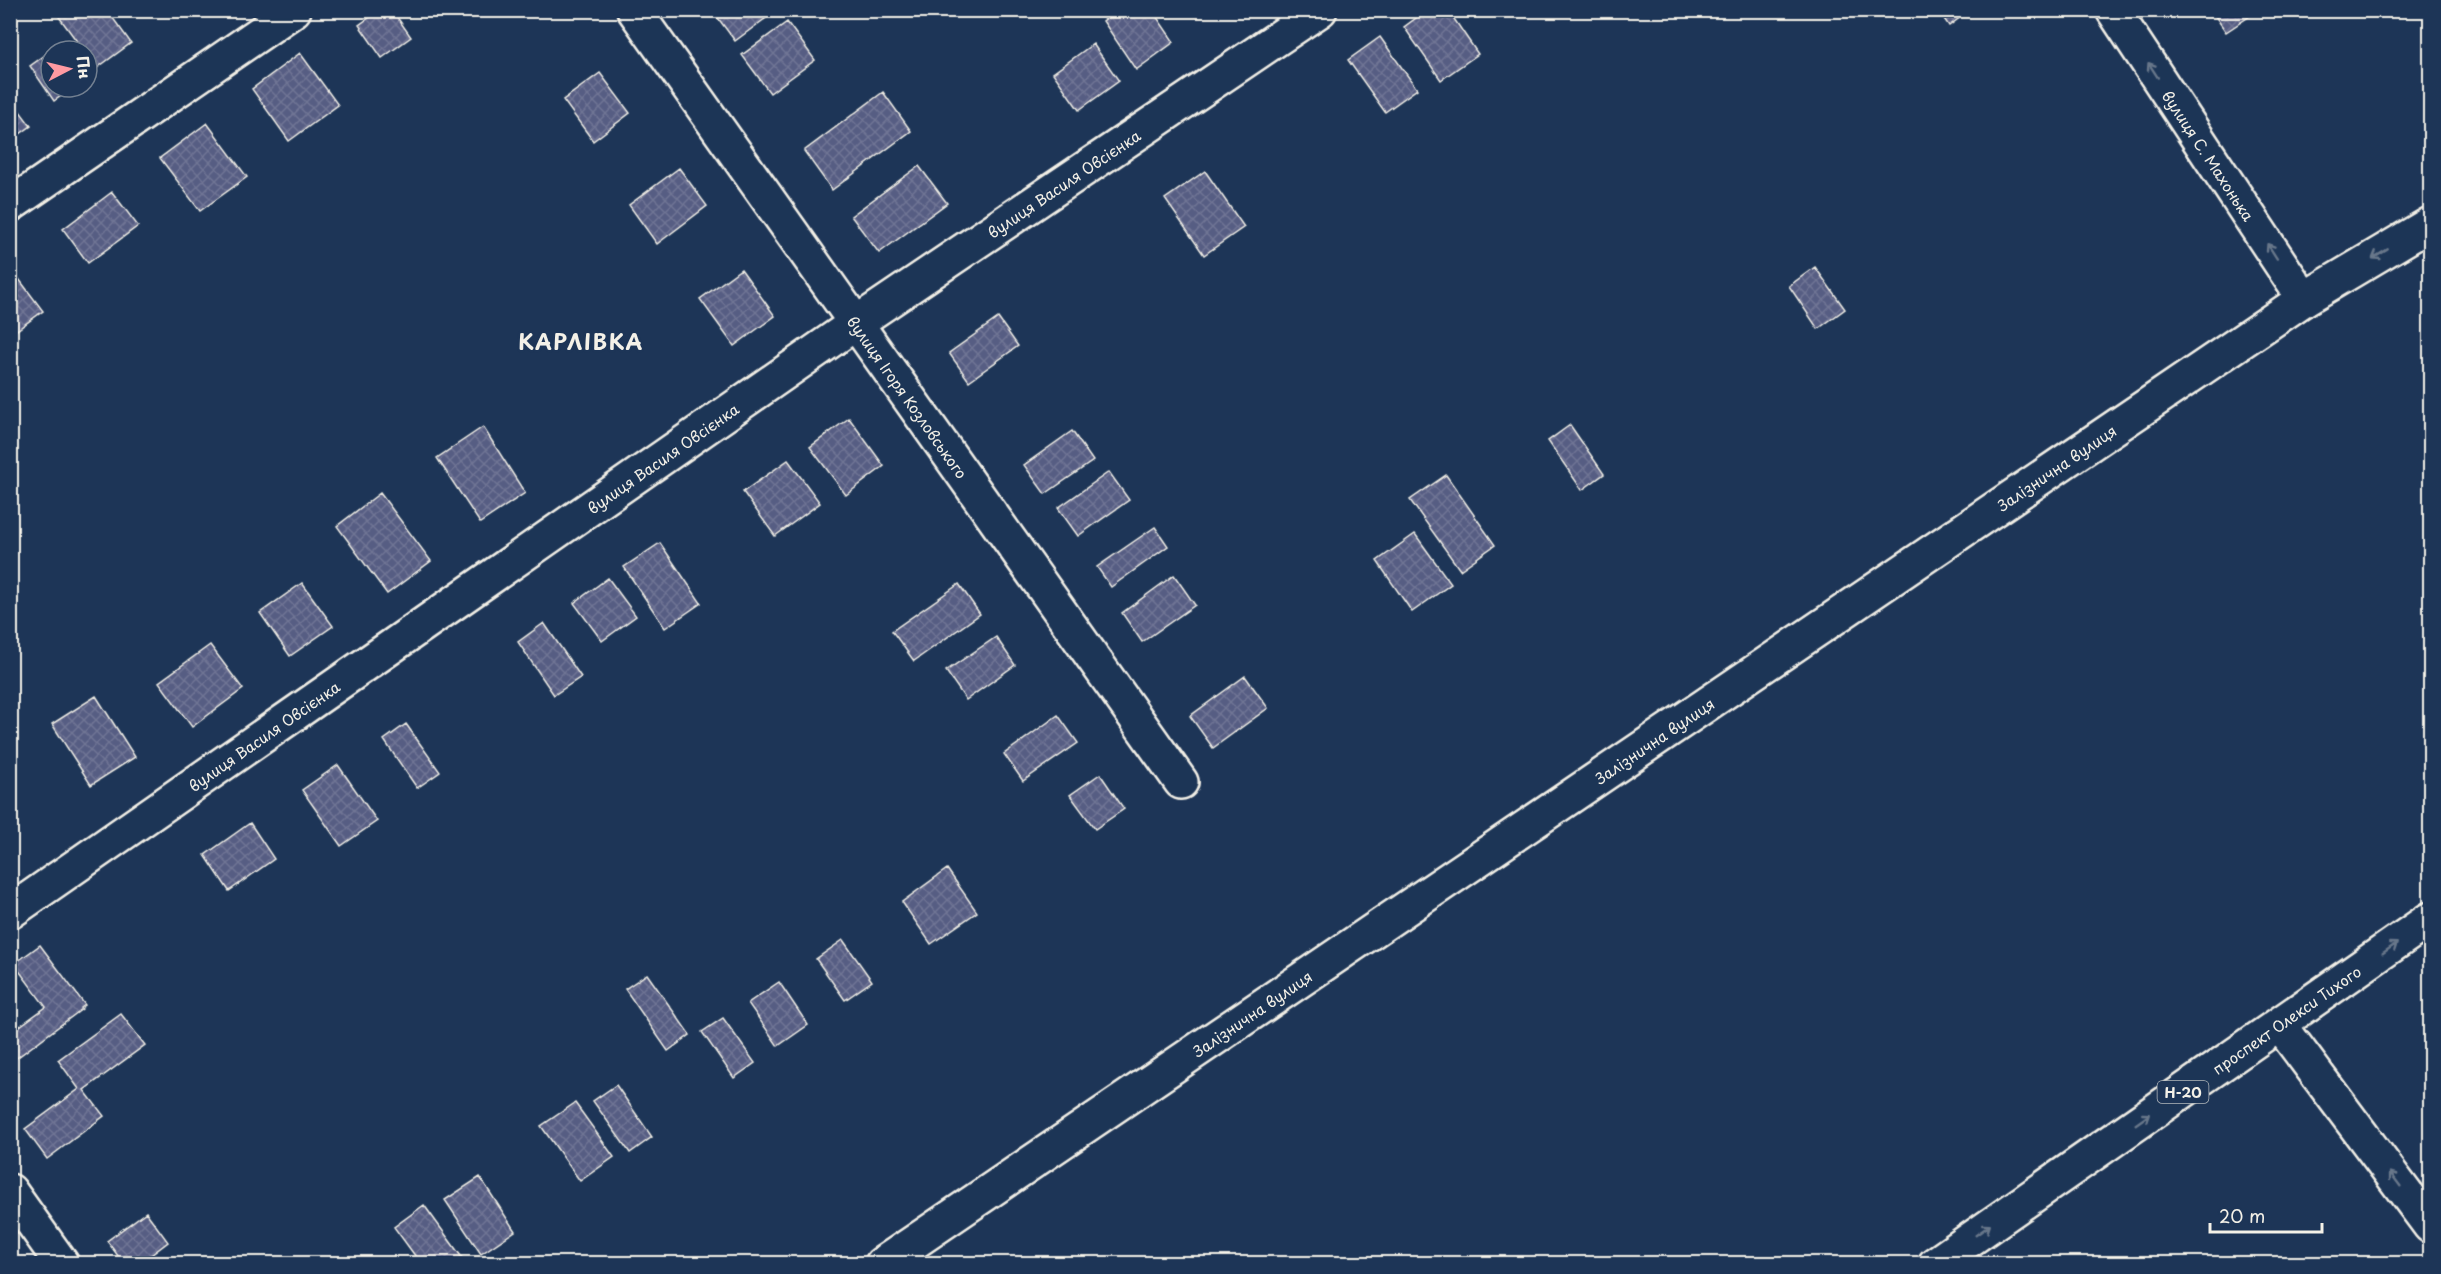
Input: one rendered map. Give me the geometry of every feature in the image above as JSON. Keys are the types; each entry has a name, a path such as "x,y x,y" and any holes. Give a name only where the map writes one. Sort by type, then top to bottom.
{"street":[{"path":"10,205 294,10"},
{"name":"вулиця Ігоря Козловського","path":"634,10 1181,782"},
{"name":"вулиця Василя Овсієнка","path":"10,912 856,323 1320,10"},
{"name":"вулиця С. Махонька","path":"2113,10 2304,299"},
{"name":"Залізнична вулиця","path":"882,1263 2304,299 2430,224"},
{"name":"проспект Олекси Тихого","path":"1935,1263 2430,919"},
{"path":"2280,1025 2430,1226"},
{"path":"10,1191 62,1263"}],"building":[{"path":"54,10 107,10 131,43 99,67 99,39 75,39"},
{"path":"380,10 392,10 411,37 382,58 359,25"},
{"path":"712,10 777,10 735,41"},
{"path":"1118,10 1152,10 1174,42 1136,70 1103,21"},
{"path":"1427,10 1448,10 1478,54 1441,80 1404,27"},
{"path":"1938,10 1970,10 1949,26"},
{"path":"2211,10 2259,10 2226,32"},
{"path":"787,22 815,60 770,93 742,55"},
{"path":"1380,37 1417,89 1385,112 1348,60"},
{"path":"1093,44 1119,81 1079,110 1053,73"},
{"path":"300,53 338,105 289,141 252,89"},
{"path":"39,60 39,79 30,66"},
{"path":"600,73 630,113 593,141 563,100"},
{"path":"883,92 911,131 832,190 804,151"},
{"path":"10,98 31,126 10,141"},
{"path":"207,123 247,177 200,211 160,158"},
{"path":"919,166 947,203 879,253 851,216"},
{"path":"679,168 707,206 657,244 629,205"},
{"path":"1205,171 1244,227 1204,255 1165,199"},
{"path":"112,192 138,226 88,263 63,229"},
{"path":"10,267 43,311 10,335"},
{"path":"1815,267 1845,309 1818,329 1789,286"},
{"path":"741,269 775,316 734,346 700,299"},
{"path":"998,318 1018,346 969,381 949,353"},
{"path":"849,418 884,466 846,495 810,447"},
{"path":"1570,425 1604,474 1582,490 1548,441"},
{"path":"483,427 525,493 480,523 437,458"},
{"path":"1072,431 1093,461 1045,494 1024,465"},
{"path":"788,460 820,503 775,536 743,492"},
{"path":"1109,472 1129,500 1078,536 1058,508"},
{"path":"1446,475 1495,545 1460,570 1410,500"},
{"path":"380,493 431,561 387,594 337,526"},
{"path":"1155,527 1168,546 1111,587 1097,567"},
{"path":"1415,534 1451,584 1412,612 1377,561"},
{"path":"660,543 701,603 665,628 624,567"},
{"path":"1174,575 1195,605 1142,642 1122,613"},
{"path":"608,578 636,616 602,641 574,603"},
{"path":"302,583 333,626 290,656 260,613"},
{"path":"959,584 980,614 914,661 892,631"},
{"path":"544,623 581,677 554,695 518,642"},
{"path":"996,637 1015,665 966,700 946,671"},
{"path":"210,645 243,689 192,727 159,682"},
{"path":"1245,676 1268,708 1213,748 1190,716"},
{"path":"96,696 135,757 91,785 52,724"},
{"path":"1058,715 1078,743 1023,781 1004,754"},
{"path":"406,724 440,772 417,788 384,740"},
{"path":"338,765 377,821 341,846 302,790"},
{"path":"1100,774 1124,809 1095,829 1070,795"},
{"path":"250,823 274,859 229,891 205,855"},
{"path":"947,869 977,912 931,944 902,902"},
{"path":"843,940 872,981 845,1000 816,959"},
{"path":"40,945 85,1005 10,1063 10,1028 13,1031 46,1007 14,964"},
{"path":"647,974 690,1035 668,1051 625,989"},
{"path":"779,982 808,1025 778,1046 748,1003"},
{"path":"121,1014 145,1045 84,1090 104,1116 47,1159 25,1129 79,1089 58,1060"},
{"path":"723,1018 755,1063 734,1078 702,1032"},
{"path":"616,1085 652,1137 630,1153 593,1101"},
{"path":"575,1103 614,1157 580,1181 541,1126"},
{"path":"480,1177 515,1231 481,1254 445,1200"},
{"path":"424,1205 463,1259 458,1264 421,1264 394,1227"},
{"path":"146,1212 168,1242 139,1264 124,1264 107,1241"}],"district":[{"name":"КАРЛІВКА","path":"581,341"}]}
